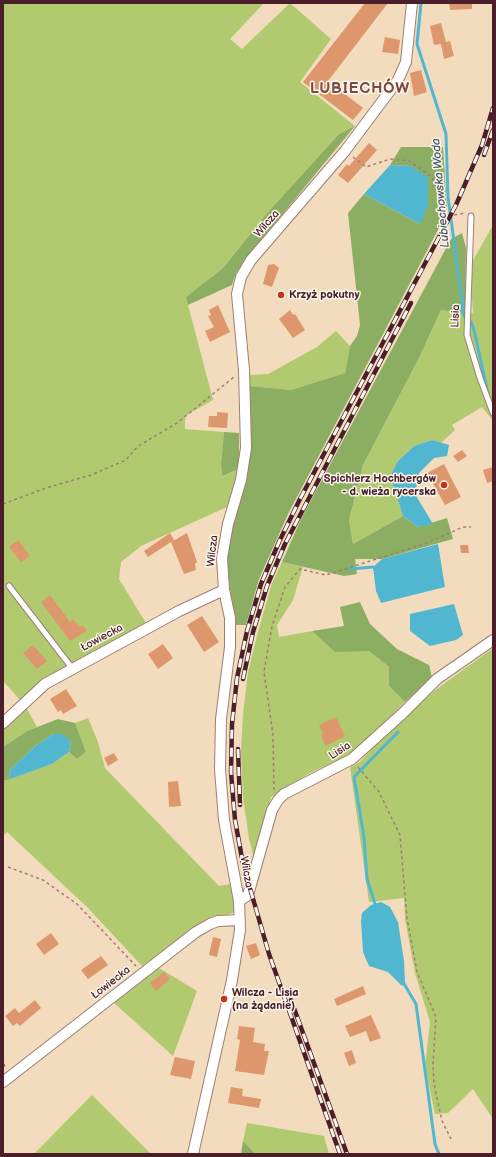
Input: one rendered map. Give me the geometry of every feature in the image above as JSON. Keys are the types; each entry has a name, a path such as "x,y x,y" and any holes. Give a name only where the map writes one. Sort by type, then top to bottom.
{"street":[{"name":"Wilcza","path":"193,1154 232,980 238,950 240,920 224,820 221,782 221,719 230,646 230,618 224,590 222,558 224,541 241,480 246,448 244,370 237,294 241,278 251,260 345,151 392,90 403,70 412,3"},
{"name":"Łowiecka","path":"3,723 45,684 179,611 224,590"},
{"name":"Lisia","path":"278,800 284,794 352,759 402,714 437,679 493,640"},
{"path":"238,901 244,898 249,891 272,810 278,800"},
{"name":"Łowiecka","path":"3,1082 196,932 210,924 240,920"}],"lane":[{"name":"Lisia","path":"471,216 467,335 480,378 493,413"},
{"path":"10,586 72,668"}],"path":[{"path":"345,151 366,167 390,158 409,161 432,177 446,210 440,222 443,222 445,217 463,213"},
{"path":"3,504 46,488 91,475 126,460 136,447 177,423 244,370"},
{"path":"278,800 274,793 274,735 264,672 272,626 286,587 300,569 326,575 427,542 463,527 471,527"},
{"path":"359,767 379,792 400,835 407,918 417,972 436,1017 432,1064 434,1084 442,1122 450,1139"},
{"path":"8,867 43,880 77,904 143,973"}],"green space":[{"path":"3,3 264,3 230,39 242,49 290,3 331,39 300,82 355,126 339,134 269,211 223,268 186,297 213,400 185,416 185,429 224,432 221,464 222,476 239,469 227,507 141,546 121,562 119,579 146,623 44,680 20,700 3,681"},
{"path":"355,126 248,256 236,273 232,285 188,305 186,297 223,268 269,211 339,134"},
{"path":"401,147 443,147 447,210 438,230 289,512 259,579 246,625 236,625 226,558 232,526 246,482 251,449 250,386 291,390 345,373 350,346 357,336 360,325 348,213 364,194 420,224 411,166 390,165"},
{"path":"493,225 493,421 482,407 452,425 455,430 441,443 432,440 414,446 398,461 390,476 403,516 353,544 349,520 363,465 419,358 441,310 473,313 471,285 472,262"},
{"path":"462,233 466,248 465,313 441,310 419,358 363,465 349,520 353,544 403,516 418,527 447,518 453,539 382,559 355,559 357,574 344,576 282,562 302,517 451,239"},
{"path":"336,331 350,346 345,373 291,390 250,386 249,375 268,374 317,347"},
{"path":"224,432 239,433 239,469 222,476 221,464"},
{"path":"282,562 303,567 293,600 277,625 279,637 312,631 335,651 369,651 389,667 389,686 405,702 375,733 346,756 310,773 271,797 254,858 249,839 243,797 241,752 243,714 248,672 259,628 272,583"},
{"path":"360,602 370,624 397,649 429,665 432,677 405,702 389,686 389,667 369,651 335,652 312,631 344,626 340,607"},
{"path":"492,649 493,1119 473,1089 448,1113 435,1114 425,1066 430,1022 415,973 405,919 404,898 369,902 350,767 360,762 378,741 434,691"},
{"path":"26,707 37,727 27,731 3,747 3,727"},
{"path":"88,718 98,742 105,768 219,886 230,884 235,907 233,913 206,920 142,966 87,907 7,832 3,836 3,781 52,764 69,752 77,759 86,752 75,723"},
{"path":"58,719 75,723 86,752 77,759 69,752 71,741 53,734 34,747 9,771 10,779 3,781 3,747 27,731"},
{"path":"159,968 197,991 173,1056 113,1002"},
{"path":"92,1095 151,1154 34,1154"},
{"path":"247,1123 324,1136 329,1154 256,1154 243,1141"},
{"path":"243,1141 256,1154 241,1154"}],"water":[{"path":"390,165 411,166 428,177 428,206 420,224 364,194"},
{"path":"432,440 449,445 447,456 434,458 419,473 415,494 433,524 418,527 403,516 390,476 398,461 414,446"},
{"path":"438,544 445,587 381,603 376,591 373,567 382,559"},
{"path":"454,604 463,635 456,640 430,646 410,631 410,614"},
{"path":"53,734 62,734 71,741 69,752 52,764 10,779 9,771 34,747"},
{"path":"381,902 390,907 398,922 404,961 405,982 402,986 388,972 369,966 363,952 361,921 362,913 371,905"}],"building":[{"path":"365,3 388,3 328,81 363,108 353,120 303,82"},
{"path":"449,3 472,3 472,9 450,10"},
{"path":"441,23 446,42 450,41 454,56 444,59 441,44 434,45 430,26"},
{"path":"385,37 400,40 398,54 382,52"},
{"path":"421,70 427,92 414,96 410,73"},
{"path":"369,143 377,150 348,183 338,175 347,164 349,166"},
{"path":"274,264 279,268 272,287 263,284 268,265"},
{"path":"218,305 230,332 210,342 205,331 214,327 208,316 211,315 209,310"},
{"path":"290,310 293,315 295,314 305,330 293,338 279,319"},
{"path":"217,412 228,413 227,428 208,427 209,416 217,416"},
{"path":"462,450 467,456 458,462 453,456"},
{"name":"Spichlerz Hochbergów - d. wieża rycerska","path":"444,464 461,497 445,505 427,473"},
{"path":"493,467 493,481 487,483 483,470"},
{"path":"170,533 174,540 148,557 144,551"},
{"path":"187,533 197,562 195,564 196,570 184,574 171,542"},
{"path":"18,540 30,556 21,562 9,547"},
{"path":"460,545 468,545 469,553 461,553"},
{"path":"50,595 70,622 73,619 79,627 82,625 87,631 70,641 41,602"},
{"path":"202,616 219,642 204,652 187,625"},
{"path":"163,644 173,658 158,669 148,654"},
{"path":"33,645 47,661 37,669 23,653"},
{"path":"66,689 77,706 63,714 61,710 58,712 50,699"},
{"path":"336,717 345,736 326,746 321,735 323,734 319,725"},
{"path":"114,753 118,760 108,766 104,758"},
{"path":"178,781 181,806 169,807 168,782"},
{"path":"51,933 59,944 44,955 36,944"},
{"path":"213,937 221,939 217,957 209,955"},
{"path":"256,943 260,955 251,959 246,946"},
{"path":"101,956 108,965 88,979 81,970"},
{"path":"164,972 170,979 156,991 150,983"},
{"path":"363,986 366,994 337,1006 334,999"},
{"path":"35,1000 41,1008 20,1026 17,1023 13,1026 5,1016 15,1008 19,1013"},
{"path":"371,1015 381,1038 370,1042 366,1031 350,1037 345,1026"},
{"path":"239,1026 255,1028 253,1042 265,1044 264,1051 269,1051 264,1075 235,1071 240,1040 237,1039"},
{"path":"352,1050 356,1063 349,1066 344,1053"},
{"path":"175,1057 195,1061 191,1079 170,1075"},
{"path":"231,1087 243,1089 242,1096 261,1099 259,1108 228,1103"}],"waterway":[{"name":"Lubiechowska Woda","path":"421,3 417,44 446,134 448,197 464,316 471,322 474,330 489,398 493,403"},
{"name":"Lubiechowska Woda","path":"350,569 373,567"},
{"path":"376,907 367,879 364,837 354,777 398,732"},
{"path":"403,982 416,1004 435,1144 439,1154"}],"railway":[{"path":"340,1154 269,954 243,864 235,820 231,772 232,724 237,678 247,631 261,584 279,542 300,499 456,205 482,145 493,108"},
{"path":"484,155 493,130"},
{"path":"243,679 253,632 267,586 285,544 411,303"},
{"path":"238,749 240,805"},
{"path":"291,1000 347,1154"}],"place":[{"name":"Krzyż pokutny","path":"281,295"},
{"name":"Spichlerz Hochbergów - d. wieża rycerska","path":"444,485"},
{"name":"Wilcza - Lisia (na żądanie)","path":"224,999"}],"district":[{"name":"LUBIECHÓW","path":"360,89"}]}
